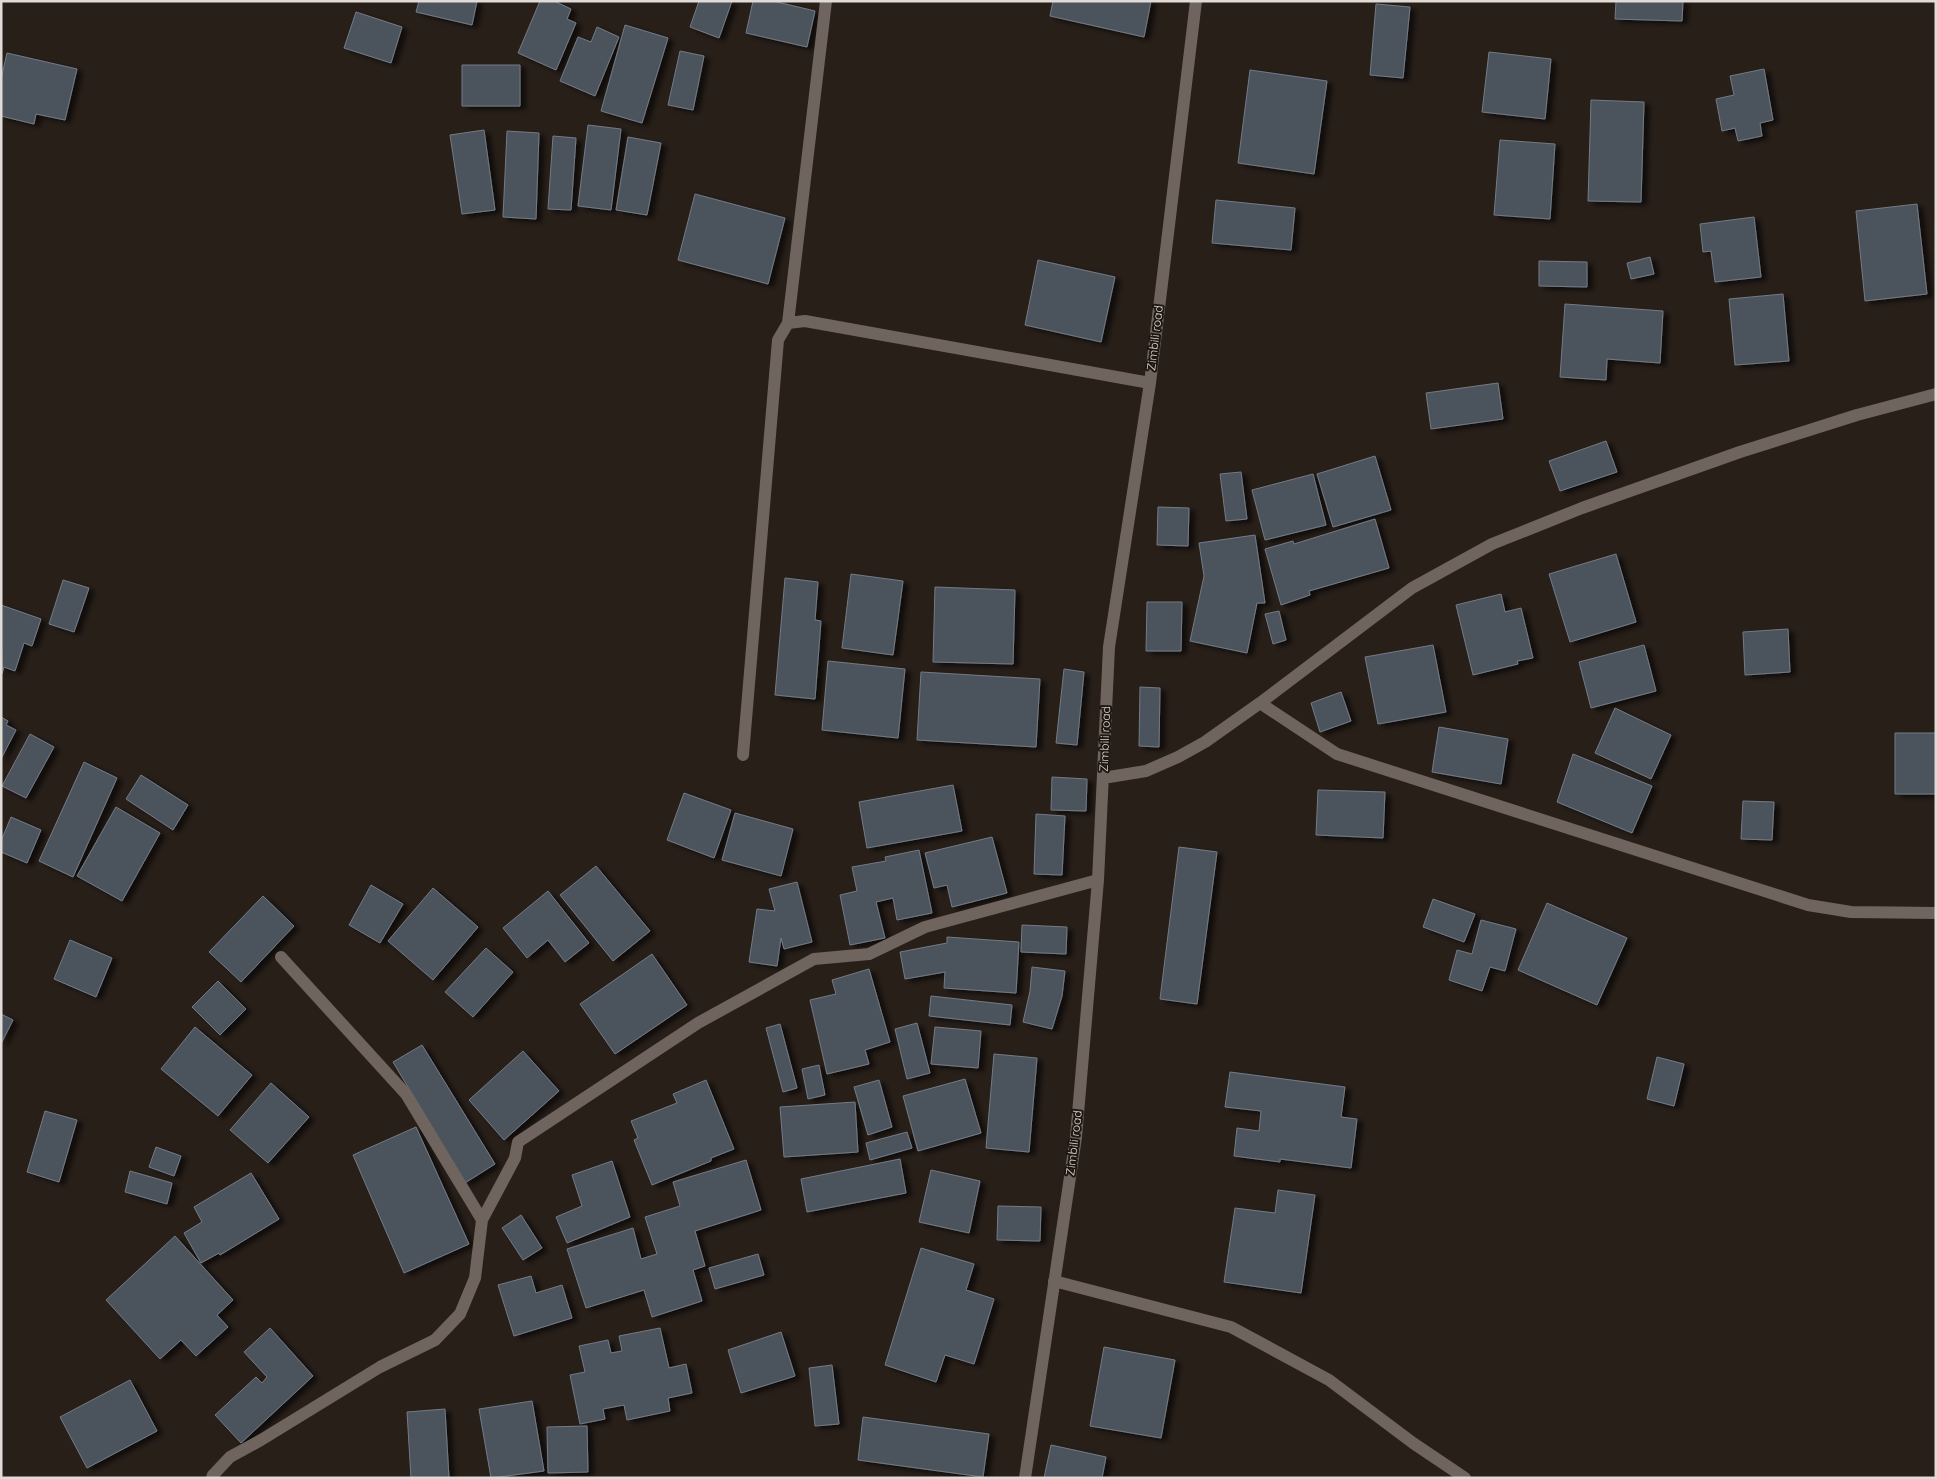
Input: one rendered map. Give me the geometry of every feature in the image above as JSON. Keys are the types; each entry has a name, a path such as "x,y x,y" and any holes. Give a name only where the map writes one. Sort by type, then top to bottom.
{"street":[{"path":"743,755 778,340 788,323 826,1"},
{"name":"Zimbili road","path":"1025,1478 1076,1137 1098,880 1109,647 1150,383 1196,1"},
{"path":"788,323 806,321 1150,383"},
{"path":"1103,778 1146,770 1178,757 1204,742 1260,703 1412,588 1492,544 1582,508 1740,452 1857,415 1936,394"},
{"path":"1260,703 1337,754 1808,905 1851,912 1936,913"},
{"path":"212,1478 230,1457 380,1367 435,1340 460,1314 475,1278 482,1220 516,1158 518,1142 698,1023 814,959 869,954 925,927 1098,880"},
{"path":"281,956 406,1094 482,1220"},
{"path":"1054,1281 1231,1327 1329,1380 1413,1443 1465,1478"}],"building":[{"path":"419,1 477,1 472,25 416,12"},
{"path":"540,1 554,1 571,9 567,19 576,23 556,70 518,53"},
{"path":"699,1 732,1 719,38 690,27"},
{"path":"753,1 773,1 815,11 807,47 746,33"},
{"path":"1053,1 1151,1 1144,37 1050,16"},
{"path":"1616,1 1683,1 1682,21 1615,19"},
{"path":"1376,4 1410,7 1403,78 1370,75"},
{"path":"356,12 402,27 391,63 344,48"},
{"path":"625,25 668,38 642,123 601,111"},
{"path":"597,27 619,37 595,96 560,81 578,37 591,42"},
{"path":"680,51 704,56 693,110 668,105"},
{"path":"1489,52 1551,59 1545,119 1482,112"},
{"path":"7,53 77,69 65,120 36,114 34,124 1,116 1,79"},
{"path":"462,65 520,65 520,106 462,106"},
{"path":"1764,69 1773,120 1760,123 1762,136 1738,141 1735,128 1722,131 1716,99 1734,95 1730,76"},
{"path":"1250,70 1327,81 1314,174 1238,163"},
{"path":"1591,100 1644,102 1641,202 1588,201"},
{"path":"588,125 621,129 611,210 578,206"},
{"path":"484,130 495,210 462,214 450,135"},
{"path":"507,131 539,133 536,219 503,217"},
{"path":"553,136 576,138 571,210 548,209"},
{"path":"628,137 661,143 647,215 616,210"},
{"path":"1500,140 1555,144 1550,219 1494,215"},
{"path":"695,194 785,218 768,284 678,260"},
{"path":"1216,200 1295,208 1291,250 1212,243"},
{"path":"1917,204 1927,294 1865,301 1856,211"},
{"path":"1754,217 1761,277 1715,282 1711,251 1703,252 1700,224"},
{"path":"1650,257 1654,274 1631,279 1627,263"},
{"path":"1038,260 1115,277 1101,342 1025,325"},
{"path":"1539,261 1587,262 1587,287 1539,286"},
{"path":"1783,294 1789,361 1735,365 1729,299"},
{"path":"1565,304 1663,311 1660,363 1607,359 1606,380 1560,377"},
{"path":"1498,383 1503,419 1431,429 1426,393"},
{"path":"1606,441 1617,472 1560,491 1549,461"},
{"path":"1375,456 1391,510 1333,527 1317,474"},
{"path":"1241,472 1247,519 1226,521 1220,474"},
{"path":"1313,474 1326,525 1265,540 1252,490"},
{"path":"1158,507 1189,508 1188,546 1157,545"},
{"path":"1375,519 1389,568 1309,591 1310,595 1281,605 1265,549 1293,541 1294,544"},
{"path":"1255,535 1265,603 1257,603 1247,653 1190,641 1204,576 1199,543"},
{"path":"1616,554 1636,622 1570,642 1549,574"},
{"path":"851,574 903,581 893,655 842,648"},
{"path":"785,578 818,582 815,620 821,621 815,699 775,695"},
{"path":"63,580 89,588 74,632 49,624"},
{"path":"935,587 1015,590 1013,664 933,662"},
{"path":"1501,594 1505,612 1521,608 1533,658 1517,661 1518,664 1473,675 1456,605"},
{"path":"1147,602 1182,602 1181,651 1146,651"},
{"path":"1,605 41,619 32,646 24,643 15,671 4,667 2,674"},
{"path":"1279,611 1286,640 1273,644 1265,614"},
{"path":"1788,629 1790,672 1745,675 1743,632"},
{"path":"1433,645 1446,712 1378,724 1365,657"},
{"path":"1644,645 1656,691 1591,708 1579,662"},
{"path":"828,661 905,669 898,738 822,730"},
{"path":"1064,669 1084,672 1077,745 1056,743"},
{"path":"921,672 1040,679 1036,747 917,740"},
{"path":"1140,687 1160,688 1159,747 1139,746"},
{"path":"1341,692 1351,721 1320,732 1311,703"},
{"path":"1615,708 1671,735 1651,779 1595,753"},
{"path":"1,717 8,721 6,725 16,730 1,759"},
{"path":"1439,727 1508,739 1501,784 1432,772"},
{"path":"1895,733 1936,733 1936,794 1895,794"},
{"path":"30,734 54,747 26,798 2,786"},
{"path":"1573,754 1652,786 1632,833 1557,802"},
{"path":"84,762 117,778 73,877 39,861"},
{"path":"141,775 188,805 173,830 126,799"},
{"path":"1052,777 1087,779 1086,811 1051,810"},
{"path":"953,785 962,831 867,848 859,802"},
{"path":"1318,790 1385,792 1383,838 1316,835"},
{"path":"684,793 731,810 714,858 667,840"},
{"path":"1743,801 1774,802 1772,840 1741,839"},
{"path":"116,807 160,833 122,901 77,876"},
{"path":"735,813 793,829 781,876 722,860"},
{"path":"1036,814 1065,816 1062,875 1034,874"},
{"path":"11,817 41,830 27,863 1,852 1,841"},
{"path":"992,837 1007,893 952,907 947,885 934,888 925,853"},
{"path":"1179,847 1217,852 1197,1004 1160,999"},
{"path":"919,850 932,913 897,920 893,898 876,902 885,938 850,945 840,895 857,891 852,867 886,861 885,857"},
{"path":"596,866 650,931 613,961 560,895"},
{"path":"797,882 812,942 784,949 781,938 777,966 749,962 757,909 775,911 769,889"},
{"path":"371,885 403,904 380,943 349,925"},
{"path":"433,888 478,927 433,980 388,941"},
{"path":"548,891 589,943 565,962 548,940 527,958 503,928"},
{"path":"263,896 294,926 241,982 209,952"},
{"path":"1433,899 1475,914 1464,942 1423,927"},
{"path":"1547,903 1627,938 1597,1005 1518,970"},
{"path":"1481,920 1516,929 1505,971 1490,967 1482,991 1449,980 1457,950 1472,954"},
{"path":"1022,925 1067,927 1066,954 1021,952"},
{"path":"947,937 1019,942 1016,993 944,988 945,972 905,979 900,952 947,943"},
{"path":"70,940 112,958 96,997 54,979"},
{"path":"486,948 513,972 473,1017 445,992"},
{"path":"652,954 687,1005 615,1054 580,1004"},
{"path":"1032,967 1065,971 1062,996 1052,1029 1023,1022 1030,991"},
{"path":"869,969 890,1042 865,1050 869,1064 827,1074 810,1000 836,994 832,980"},
{"path":"218,981 246,1009 220,1035 192,1007"},
{"path":"931,996 1012,1005 1010,1025 929,1016"},
{"path":"1,1014 13,1020 1,1044"},
{"path":"917,1023 930,1073 907,1079 895,1029"},
{"path":"780,1024 797,1088 783,1092 766,1028"},
{"path":"195,1027 252,1075 218,1116 161,1069"},
{"path":"935,1027 981,1031 978,1068 931,1064"},
{"path":"422,1045 495,1164 465,1183 393,1062"},
{"path":"523,1051 559,1091 504,1140 469,1100"},
{"path":"994,1054 1037,1058 1029,1152 986,1148"},
{"path":"1657,1057 1684,1064 1674,1106 1647,1099"},
{"path":"819,1065 825,1095 808,1099 802,1069"},
{"path":"1230,1072 1345,1087 1341,1117 1357,1119 1351,1168 1280,1159 1280,1162 1234,1156 1237,1128 1259,1131 1261,1111 1225,1107"},
{"path":"965,1079 981,1133 918,1151 903,1096"},
{"path":"706,1080 734,1149 711,1158 711,1161 652,1185 634,1140 638,1138 631,1121 677,1103 673,1094"},
{"path":"879,1080 892,1127 868,1135 854,1087"},
{"path":"271,1083 309,1117 268,1163 230,1130"},
{"path":"855,1102 858,1152 784,1157 780,1107"},
{"path":"45,1111 77,1120 59,1182 27,1172"},
{"path":"416,1127 469,1244 404,1273 353,1155"},
{"path":"907,1132 912,1148 870,1160 866,1143"},
{"path":"156,1147 181,1156 174,1176 149,1167"},
{"path":"900,1159 906,1193 807,1212 801,1179"},
{"path":"746,1160 761,1210 695,1231 705,1266 693,1270 702,1301 652,1317 644,1290 586,1308 567,1249 633,1228 641,1259 657,1254 645,1217 680,1206 673,1182"},
{"path":"612,1161 630,1217 567,1243 556,1217 582,1206 572,1175"},
{"path":"931,1170 980,1181 969,1233 919,1222"},
{"path":"130,1171 172,1183 167,1204 125,1192"},
{"path":"251,1173 279,1219 220,1255 219,1253 201,1263 184,1233 202,1222 194,1207"},
{"path":"1278,1190 1315,1195 1301,1293 1224,1282 1235,1208 1275,1213"},
{"path":"998,1206 1041,1207 1040,1241 997,1240"},
{"path":"521,1215 542,1248 523,1260 502,1228"},
{"path":"175,1236 233,1300 217,1315 228,1327 196,1356 181,1340 160,1359 106,1300"},
{"path":"921,1248 974,1264 966,1290 994,1299 974,1364 945,1355 936,1382 885,1365"},
{"path":"758,1254 764,1275 715,1289 709,1268"},
{"path":"531,1276 536,1293 562,1285 572,1318 514,1336 498,1285"},
{"path":"270,1328 313,1376 241,1443 215,1415 256,1377 262,1383 267,1377 244,1352"},
{"path":"660,1328 669,1368 686,1364 692,1393 668,1398 670,1411 627,1420 624,1405 603,1409 605,1419 580,1424 570,1375 585,1372 579,1346 608,1340 611,1353 622,1351 619,1336"},
{"path":"781,1332 795,1376 741,1393 728,1350"},
{"path":"1104,1347 1175,1360 1161,1438 1090,1426"},
{"path":"832,1365 839,1424 815,1426 809,1368"},
{"path":"130,1380 157,1431 87,1468 60,1417"},
{"path":"532,1401 544,1471 491,1478 479,1409"},
{"path":"445,1409 449,1478 411,1478 407,1412"},
{"path":"863,1417 989,1434 983,1477 858,1460"},
{"path":"587,1426 588,1472 548,1473 547,1427"},
{"path":"1051,1445 1106,1457 1102,1478 1044,1478"}]}
